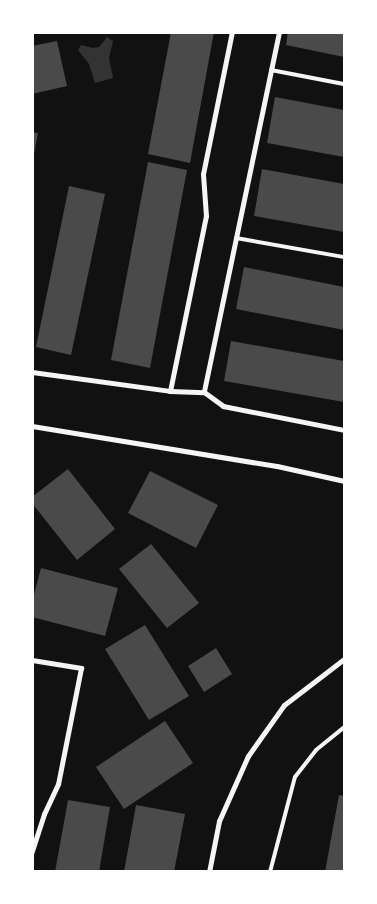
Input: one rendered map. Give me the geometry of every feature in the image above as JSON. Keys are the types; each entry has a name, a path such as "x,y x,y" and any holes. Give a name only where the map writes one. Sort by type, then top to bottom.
{"street":[{"path":"170,391 206,216 203,174 232,32"},
{"path":"204,392 279,32"},
{"path":"32,372 170,391 204,392 223,406 344,430"},
{"path":"32,426 276,466 344,482"},
{"path":"32,660 81,668 58,784 44,814 32,852"},
{"path":"209,872 219,821 248,756 284,705 344,660"}],"lane":[{"path":"271,70 344,84"},
{"path":"236,238 344,257"},
{"path":"270,872 295,777 316,750 344,728"}],"shaded area":[{"path":"107,37 113,41 109,58 113,78 95,83 89,64 78,50 81,45 93,48 99,47"}],"building":[{"path":"171,32 214,32 190,163 148,154"},
{"path":"288,32 344,32 344,57 286,45"},
{"path":"57,41 67,86 32,94 32,46"},
{"path":"275,97 344,110 344,157 267,143"},
{"path":"32,132 38,133 33,159 32,158"},
{"path":"148,162 187,170 150,368 111,360"},
{"path":"262,169 344,184 344,232 254,216"},
{"path":"69,186 105,194 71,355 36,347"},
{"path":"244,267 344,287 344,330 236,309"},
{"path":"231,341 344,361 344,402 224,381"},
{"path":"68,469 115,529 77,560 32,503 32,497"},
{"path":"150,471 218,505 196,548 128,513"},
{"path":"151,544 199,603 167,628 119,569"},
{"path":"41,568 118,588 105,636 32,617 32,602"},
{"path":"145,625 189,696 149,720 105,649"},
{"path":"216,648 232,674 204,692 188,666"},
{"path":"165,721 193,763 124,809 96,767"},
{"path":"339,795 344,796 344,872 325,872"},
{"path":"68,800 110,807 99,872 55,872"},
{"path":"136,805 185,814 174,872 124,872"}]}
